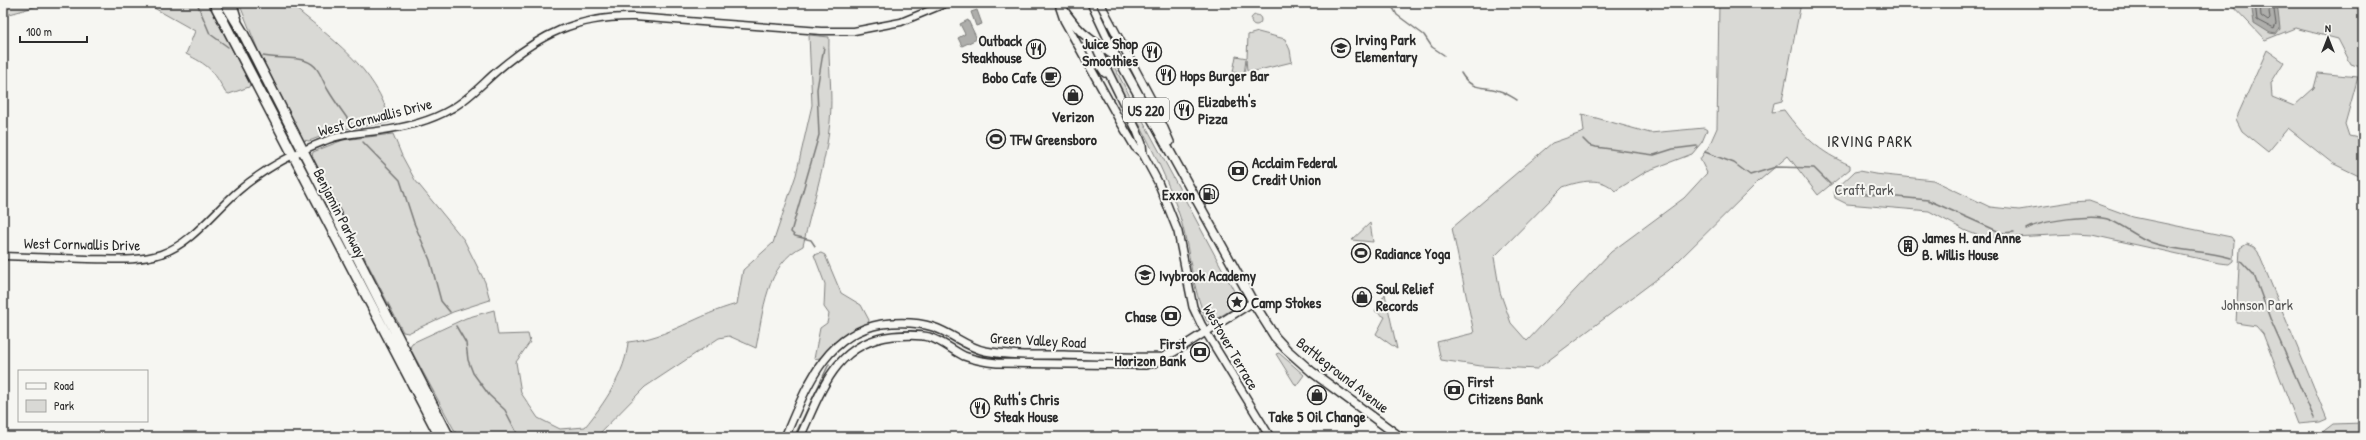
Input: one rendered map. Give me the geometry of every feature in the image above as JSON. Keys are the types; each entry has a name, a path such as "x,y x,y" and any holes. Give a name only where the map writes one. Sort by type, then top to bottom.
{"highway":[{"name":"Benjamin Parkway","path":"214,3 298,154 449,437"},
{"path":"225,3 242,31"},
{"name":"Benjamin Parkway","path":"242,31 298,154 440,437"}],"main road":[{"name":"Benjamin Parkway","path":"232,3 242,31"},
{"path":"1059,3 1071,20 1093,41 1115,54"},
{"name":"Westover Terrace","path":"1059,3 1064,20 1089,65 1135,147 1143,154"},
{"path":"1091,3 1115,54"},
{"path":"1100,3 1152,101 1170,142"},
{"name":"Westover Terrace","path":"1093,41 1137,131 1142,144 1143,154 1171,213 1179,238 1188,292 1193,307 1206,332 1270,437"},
{"name":"Battleground Avenue","path":"1115,54 1125,62 1170,142 1178,164 1253,302 1275,337 1312,372 1400,437"},
{"name":"Battleground Avenue","path":"1115,54 1170,154 1178,164"},
{"path":"1089,65 1099,64 1118,91"},
{"name":"Green Valley Road","path":"800,437 826,382 839,362 860,346 879,338 912,335 929,337 963,355 976,360 997,363 1145,365 1154,363 1253,302"},
{"name":"Green Valley Road","path":"785,437 812,377 824,358 851,335 871,326 896,322 933,327 984,351 1052,355 1163,357"}],"street":[{"name":"West Cornwallis Drive","path":"3,256 134,260 162,254 176,248 188,239 251,180 298,154 336,137 403,127 449,111 465,101 495,72 531,44 555,30 578,22 606,17 634,17 821,31 854,31 901,22 947,3"}],"green space":[{"path":"3,3 41,3 41,5 3,16"},
{"path":"150,3 208,3 250,84 249,87 229,94 225,92 210,69 200,61 186,54 195,31 154,8"},
{"path":"239,3 289,3 350,55 363,70 375,86 384,103 390,122 338,130 309,141 303,140 258,50"},
{"path":"1719,3 1801,3 1782,101 1774,103 1772,112 1784,110 1805,136 1829,155 1850,165 1850,169 1818,195 1788,156 1760,180 1669,270 1537,369 1481,366 1441,360 1437,342 1474,333 1452,228 1552,143 1584,132 1582,114 1650,133 1704,128 1707,130 1702,142 1692,154 1647,171 1615,191 1604,183 1590,181 1563,187 1494,257 1500,292 1511,323 1527,341 1611,252 1684,198 1707,173 1700,159 1709,146 1717,128"},
{"path":"2230,3 2363,3 2363,68 2351,64 2338,39 2295,28 2265,40"},
{"path":"1254,15 1258,15 1260,16 1260,24 1254,25 1251,22 1251,18"},
{"path":"1258,32 1285,39 1290,50 1292,62 1251,72 1247,70 1246,59 1244,75 1233,72 1236,56 1247,58 1248,35"},
{"path":"809,35 829,37 831,100 828,138 803,246 791,254 781,264 768,290 756,348 729,336 719,338 645,387 596,437 458,437 410,348 412,343 466,318 494,310 498,335 528,334 530,342 516,362 521,393 538,418 560,429 585,427 606,398 619,376 628,342 657,336 723,308 737,304 743,270 773,243 796,175 812,105"},
{"path":"2267,50 2284,62 2271,83 2272,97 2294,106 2314,88 2318,73 2358,77 2345,124 2349,136 2363,139 2363,178 2332,163 2288,128 2268,152 2242,131 2236,119"},
{"path":"1102,55 1110,59 1241,304 1211,322 1207,321 1194,283 1184,230 1173,196 1145,134"},
{"path":"393,134 402,156 415,180 464,240 485,282 490,300 453,312 408,333 403,332 312,156 313,152 343,140"},
{"name":"Craft Park","path":"1859,171 1933,180 1990,207 2019,210 2071,202 2089,201 2133,217 2231,237 2234,241 2233,261 2229,264 2219,263 2092,235 2074,234 1992,238 1982,237 1966,231 1929,211 1847,204 1835,198 1834,191 1854,172"},
{"path":"1370,223 1373,242 1352,240"},
{"name":"Johnson Park","path":"2247,244 2254,247 2258,252 2327,419 2320,422 2298,424 2263,334 2256,326 2236,323 2240,248"},
{"path":"821,253 825,255 841,293 861,305 869,320 868,324 841,337 820,358 814,359 820,328 827,323 829,314 824,307 825,284 814,255"},
{"path":"1385,294 1397,349 1376,334 1385,317 1375,311"},
{"path":"1279,353 1304,375 1296,386 1276,354"},
{"path":"2363,423 2363,437 2316,437 2333,424"}],"water":[{"path":"2251,3 2277,3 2280,29 2276,34 2270,33 2254,23"},
{"path":"977,10 982,24 976,26 971,12"},
{"path":"968,20 977,39 962,46 958,38 965,34 960,24"}],"waterway":[{"path":"197,3 210,34 228,47"},
{"path":"1387,3 1392,6 1397,15 1424,35 1432,47 1444,55"},
{"path":"815,246 811,240 795,236 791,232 819,135 817,89 824,47"},
{"path":"263,56 301,59 311,63 320,73 326,86 351,124"},
{"path":"1461,73 1469,83 1479,87 1500,91 1517,100"},
{"path":"1583,139 1589,145 1596,147 1654,155 1673,149 1697,146"},
{"path":"363,142 400,180 414,223 430,260 441,301 450,312"},
{"path":"1705,152 1734,163 1750,175 1776,167 1814,168 1830,184"},
{"path":"1837,191 1928,200 2002,233 2014,232"},
{"path":"2026,229 2043,223 2068,219 2092,217 2102,218 2115,222 2150,242 2170,248 2221,255 2231,258"},
{"path":"2241,261 2254,275 2271,321 2314,418"},
{"path":"456,326 466,343 468,360 473,373 489,395 505,410 519,437"},
{"path":"795,435 829,364"}],"place":[{"name":"Irving Park Elementary","path":"1341,48"},
{"name":"Outback Steakhouse","path":"1036,49"},
{"name":"Juice Shop Smoothies","path":"1152,52"},
{"name":"Hops Burger Bar","path":"1166,75"},
{"name":"Bobo Cafe","path":"1051,77"},
{"name":"Verizon","path":"1073,95"},
{"name":"Elizabeth's Pizza","path":"1184,110"},
{"name":"TFW Greensboro","path":"996,139"},
{"name":"Acclaim Federal Credit Union","path":"1238,171"},
{"name":"Exxon","path":"1209,194"},
{"name":"James H. and Anne B. Willis House","path":"1908,246"},
{"name":"Radiance Yoga","path":"1361,253"},
{"name":"Ivybrook Academy","path":"1145,275"},
{"name":"Soul Relief Records","path":"1362,297"},
{"name":"Camp Stokes","path":"1237,302"},
{"name":"Chase","path":"1171,316"},
{"name":"First Horizon Bank","path":"1200,352"},
{"name":"First Citizens Bank","path":"1454,390"},
{"name":"Take 5 Oil Change","path":"1317,395"},
{"name":"Ruth's Chris Steak House","path":"980,408"}],"district":[{"name":"IRVING PARK","path":"1870,141"}]}
